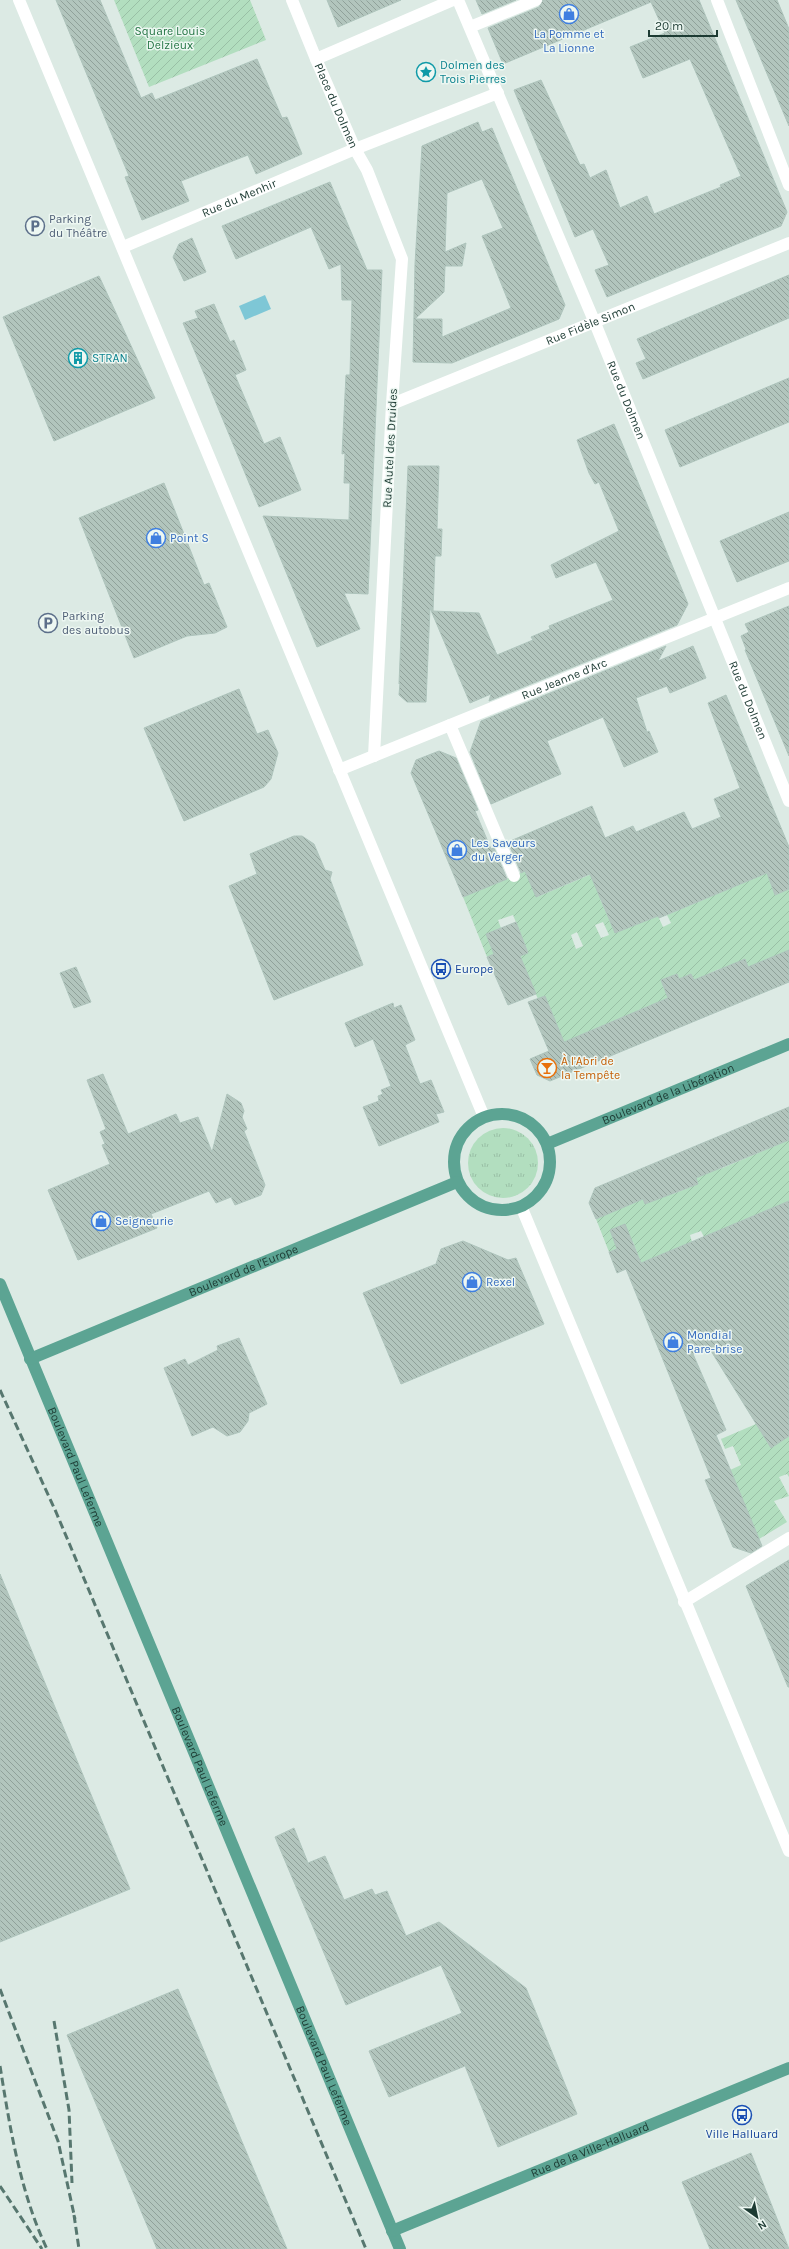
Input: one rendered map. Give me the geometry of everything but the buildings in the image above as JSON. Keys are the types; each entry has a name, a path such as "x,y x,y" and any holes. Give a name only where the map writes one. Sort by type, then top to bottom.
{"main road":[{"name":"Boulevard de la Libération","path":"547,1144 789,1044"},
{"path":"499,1114 514,1115 528,1121 539,1131 547,1144 550,1158 549,1173 544,1187 534,1198 521,1206 507,1210 492,1209 478,1204 466,1195 458,1182 454,1170 454,1157 457,1144 464,1132 473,1123 484,1117 499,1114"},
{"name":"Boulevard de l'Europe","path":"30,1359 458,1182"},
{"name":"Boulevard Paul Leferme","path":"0,1284 400,2249"},
{"name":"Rue de la Ville-Halluard","path":"392,2231 789,2068"}],"street":[{"path":"19,0 484,1117"},
{"path":"292,0 316,59"},
{"name":"Place du Dolmen","path":"453,0 316,59 355,149 498,92"},
{"name":"Rue du Dolmen","path":"458,0 595,323 713,618 789,802"},
{"path":"470,27 536,0"},
{"path":"717,0 789,185"},
{"name":"Rue du Menhir","path":"123,247 355,149"},
{"name":"Rue Autel des Druides","path":"355,149 367,170 402,259 392,404 374,756"},
{"name":"Rue Fidèle Simon","path":"392,404 595,323 789,243"},
{"name":"Rue Jeanne d'Arc","path":"339,770 789,588"},
{"path":"450,725 514,876"},
{"path":"521,1206 684,1602 786,1834 789,1851"},
{"path":"684,1602 789,1538"}],"green space":[{"name":"Square Louis Delzieux","path":"114,0 250,0 266,40 149,87"},
{"path":"606,868 637,924 658,916 663,927 671,923 667,915 767,873 775,895 789,889 789,950 749,969 719,969 708,974 710,981 697,987 691,974 679,979 677,974 661,980 668,998 583,1034 560,1052 520,956 528,952 513,915 498,920 501,928 494,954 487,957 463,897 525,871 537,897","holes":["600,899 621,914 609,919","603,922 609,935 601,938 595,925","577,932 583,946 576,949 571,935"]},
{"path":"503,1128 516,1131 528,1138 535,1150 538,1163 535,1176 528,1188 516,1195 503,1198 490,1195 478,1188 471,1176 468,1163 471,1150 478,1138 490,1131"},
{"path":"789,1140 789,1201 704,1237 701,1231 690,1235 692,1242 641,1263 633,1242 609,1252 596,1219 643,1199 645,1204 668,1183 673,1194 698,1184 695,1176 718,1166 720,1169"},
{"path":"789,1413 789,1477 787,1474 779,1477 789,1496 774,1501 787,1522 759,1539 730,1470 741,1465 733,1446 725,1449 721,1439 756,1424 771,1447"}],"water":[{"path":"265,295 271,309 245,320 239,306"}],"railway":[{"path":"0,1390 56,1512 366,2249"},
{"path":"0,1989 58,2141 75,2219"},
{"path":"54,2021 69,2110 72,2183"},
{"path":"0,2066 17,2159 30,2205 47,2249"},
{"path":"0,2186 42,2249"},
{"path":"74,2215 79,2249"}],"place":[{"name":"La Pomme et La Lionne","path":"569,14"},
{"name":"Dolmen des Trois Pierres","path":"426,72"},
{"name":"Parking du Théâtre","path":"35,226"},
{"name":"STRAN","path":"78,358"},
{"name":"Point S","path":"156,538"},
{"name":"Parking des autobus","path":"48,623"},
{"name":"Les Saveurs du Verger","path":"457,850"},
{"name":"Europe","path":"441,969"},
{"name":"À l'Abri de la Tempête","path":"547,1068"},
{"name":"Seigneurie","path":"101,1221"},
{"name":"Rexel","path":"472,1282"},
{"name":"Mondial Pare-brise","path":"673,1342"},
{"name":"Ville Halluard","path":"742,2115"}]}
